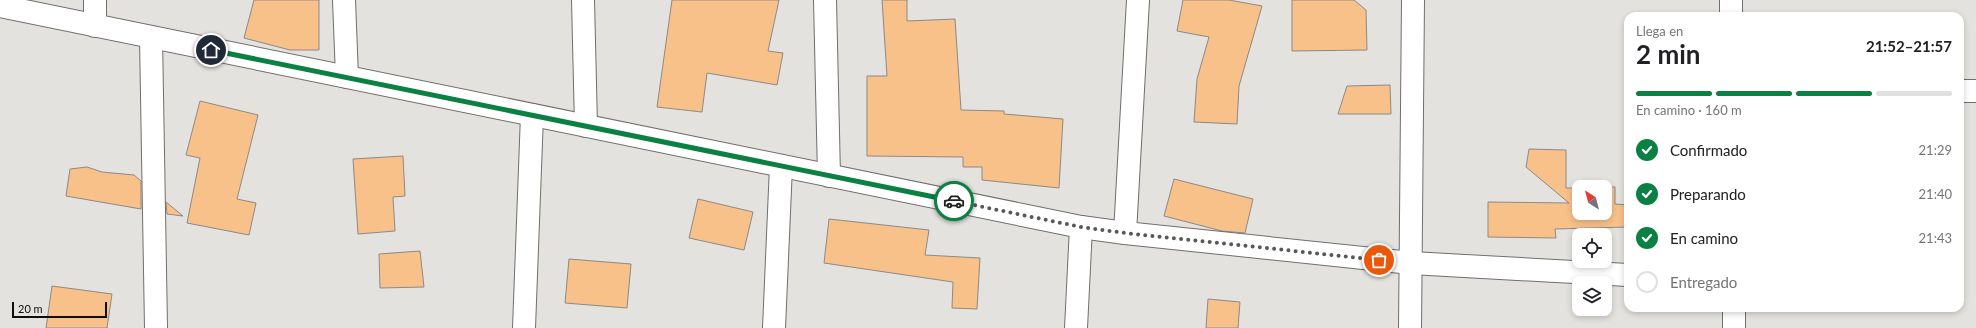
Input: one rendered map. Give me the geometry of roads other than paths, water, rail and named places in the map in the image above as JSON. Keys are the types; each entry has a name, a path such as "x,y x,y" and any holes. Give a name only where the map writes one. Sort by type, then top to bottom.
{"street":[{"path":"95,0 95,26"},
{"path":"344,0 347,77"},
{"path":"583,0 586,126"},
{"path":"825,0 829,176"},
{"path":"1125,233 1138,0"},
{"path":"1410,328 1413,0"},
{"path":"1732,0 1732,12"},
{"path":"0,6 1081,227 1410,263 1624,275"},
{"path":"151,37 156,328"},
{"path":"1964,91 1976,91"},
{"path":"524,328 532,115"},
{"path":"774,328 781,166"},
{"path":"1076,328 1081,227"},
{"path":"1734,312 1734,328"}]}
